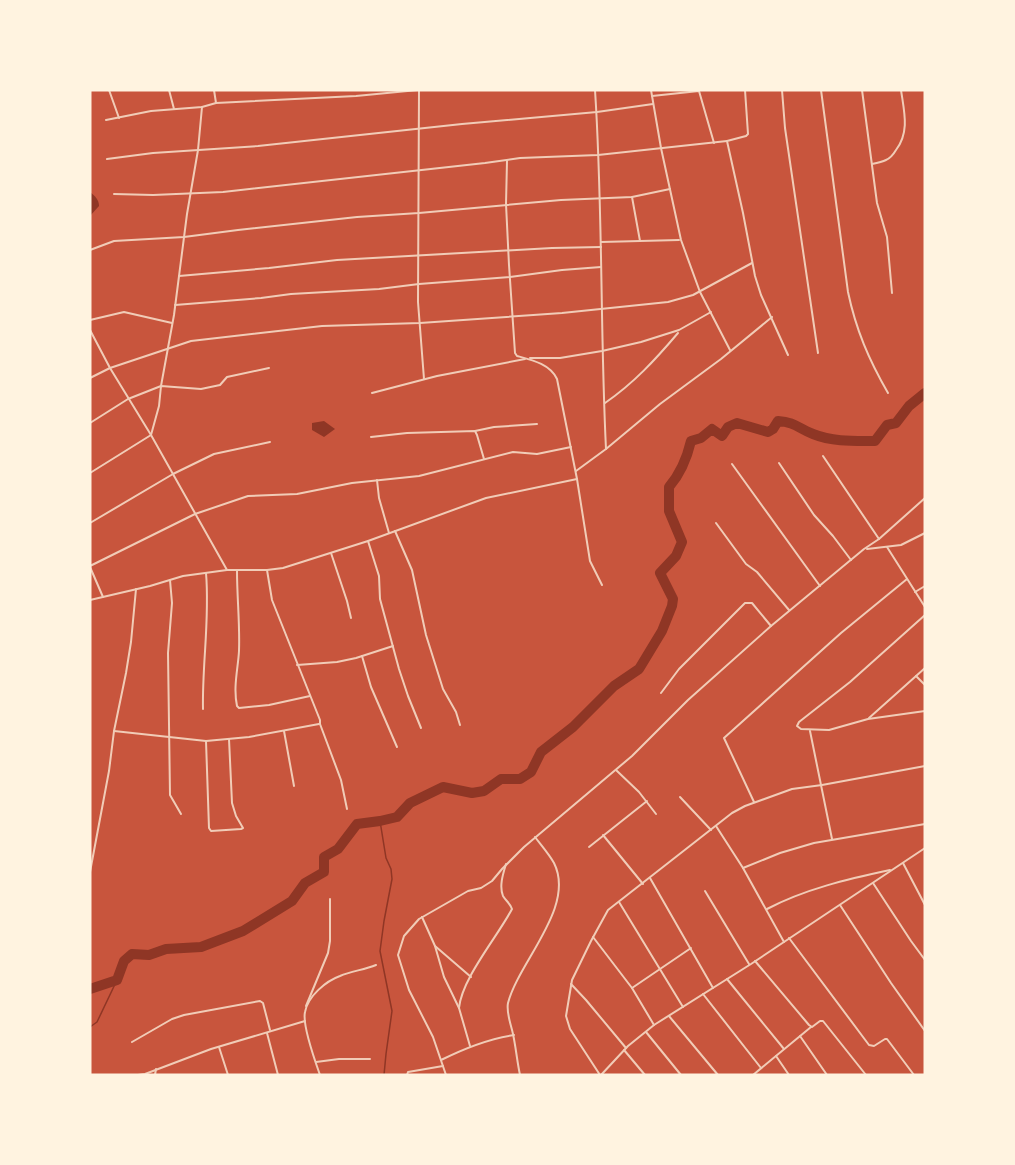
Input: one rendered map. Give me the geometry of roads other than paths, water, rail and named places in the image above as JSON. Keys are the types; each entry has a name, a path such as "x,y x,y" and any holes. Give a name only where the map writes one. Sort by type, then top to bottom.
{"street":[{"path":"109,90 119,118"},
{"path":"169,90 174,109"},
{"path":"214,90 216,103"},
{"path":"106,120 151,111 202,107 216,103 356,96 418,90 420,169 418,256 424,380"},
{"path":"595,90 601,198 601,309 606,449"},
{"path":"651,90 681,240 700,292 730,350"},
{"path":"114,194 223,192 520,158 598,154 727,141 748,134 744,90"},
{"path":"782,90 818,353"},
{"path":"821,90 852,311 863,345 888,393"},
{"path":"862,90 877,203 887,237 892,293"},
{"path":"872,164 891,158 905,134 901,90"},
{"path":"652,96 699,91 714,143"},
{"path":"107,159 597,112 653,104"},
{"path":"90,474 151,435 159,406 169,348 198,150 202,107"},
{"path":"727,141 754,276 788,355"},
{"path":"507,160 508,251 516,355 528,358 552,358 602,351 679,330 711,312"},
{"path":"90,250 114,241 184,237 357,217 506,204 632,197 670,189"},
{"path":"632,197 640,242"},
{"path":"601,242 681,240"},
{"path":"179,276 337,260 601,247"},
{"path":"90,378 110,368 191,341 322,326 420,323 562,313 668,302 700,292 752,263"},
{"path":"175,305 291,294 379,289 601,267"},
{"path":"90,320 124,312 172,323"},
{"path":"576,471 721,359 772,316"},
{"path":"90,330 227,570"},
{"path":"604,404 649,367 679,330"},
{"path":"372,393 528,358 547,367 557,380 576,471 590,561 602,585"},
{"path":"90,423 128,399 161,386 201,389 220,385 227,377 269,368"},
{"path":"371,436 475,431 537,424"},
{"path":"475,431 484,459"},
{"path":"90,523 173,474 214,454 270,442"},
{"path":"103,597 90,567 195,514 248,496 297,494 352,483 418,476 513,452 537,454 571,447"},
{"path":"823,456 879,539"},
{"path":"779,463 814,515 851,560"},
{"path":"732,464 820,586"},
{"path":"90,606 90,600 183,576 227,570 283,568 368,541 486,498 577,479"},
{"path":"377,480 389,533"},
{"path":"446,1075 433,1037 409,990 398,955 404,936 418,918 492,881 506,864 535,837 632,756 687,700 771,626 879,539 925,498"},
{"path":"716,523 746,564 757,572 789,611"},
{"path":"395,531 412,570 426,635 443,689 456,712 460,725"},
{"path":"864,549 906,543 925,533"},
{"path":"368,541 379,576 380,599 393,646 408,696 421,728"},
{"path":"887,547 925,607"},
{"path":"331,553 348,601 351,618"},
{"path":"237,570 239,639 236,679 237,706 239,708 269,705 310,696"},
{"path":"267,570 272,600 320,720 344,790 347,809"},
{"path":"203,710 208,604 206,573"},
{"path":"754,802 724,738 842,633 907,579"},
{"path":"170,580 172,603 168,653 170,795 181,814"},
{"path":"915,592 925,586"},
{"path":"90,872 128,663 136,589"},
{"path":"661,693 679,669 745,603 752,603 771,626"},
{"path":"925,615 797,726 810,730 829,730 868,719 925,711"},
{"path":"297,665 322,664 362,656 393,646"},
{"path":"362,656 371,687 397,747"},
{"path":"868,719 925,668"},
{"path":"916,676 925,685"},
{"path":"114,731 206,741 249,737 320,724"},
{"path":"810,730 832,840"},
{"path":"284,731 294,786"},
{"path":"206,741 209,828 216,832 243,828 232,803 229,739"},
{"path":"925,766 792,789 754,802 732,813 609,910 593,937 571,984 566,1017 570,1029 602,1075 625,1049 654,1025 925,848"},
{"path":"616,770 647,801 656,814"},
{"path":"680,797 711,830"},
{"path":"589,847 647,801"},
{"path":"743,868 780,853 814,843 925,824"},
{"path":"716,826 743,868 784,942"},
{"path":"603,835 643,884"},
{"path":"520,1075 507,1005 524,966 557,903 557,871 535,837"},
{"path":"903,863 925,905"},
{"path":"459,1008 471,977 512,909 511,904 504,898 502,890 502,878 506,864"},
{"path":"767,909 786,899 808,892 893,869"},
{"path":"650,878 713,988"},
{"path":"873,883 925,960"},
{"path":"705,891 749,964"},
{"path":"320,1075 305,1021 305,1011 328,953 330,899"},
{"path":"619,902 683,1007"},
{"path":"840,905 925,1031"},
{"path":"422,917 435,946 444,977 459,1008 470,1046"},
{"path":"593,937 632,988 654,1025"},
{"path":"789,938 869,1045 872,1046 887,1039 914,1075"},
{"path":"435,946 471,977"},
{"path":"632,988 691,948"},
{"path":"755,961 811,1027"},
{"path":"305,1011 315,994 331,980 376,965"},
{"path":"727,979 784,1049"},
{"path":"571,984 645,1075"},
{"path":"703,994 761,1068"},
{"path":"132,1042 172,1019 184,1015 260,1001 264,1003 278,1075"},
{"path":"669,1016 718,1075"},
{"path":"138,1075 305,1021"},
{"path":"753,1075 811,1027 823,1021 866,1075"},
{"path":"645,1032 681,1075"},
{"path":"441,1060 470,1046 514,1035"},
{"path":"800,1036 827,1075"},
{"path":"219,1047 228,1075"},
{"path":"776,1056 789,1075"},
{"path":"316,1062 370,1059"},
{"path":"407,1075 408,1072 443,1066"},
{"path":"155,1075 156,1069"}],"waterway":[{"path":"90,989 117,980 124,961 132,954 149,955 166,949 201,947 243,931 292,901 305,883 324,872 324,857 338,849 357,824 397,817 410,803 443,787 472,793 484,791 501,779 520,779 531,772 541,752 573,727 614,686 639,669 662,631 673,599 660,573 676,556 682,542 669,511 669,487 683,465 691,441 701,438 712,429 722,436 728,427 737,423 768,432 778,421 793,424 813,434 828,438 875,441 887,425 896,423 909,406 925,393"},
{"path":"380,821 392,879 380,951 392,1011 384,1075"},
{"path":"90,1027 97,1022 117,980"}]}
